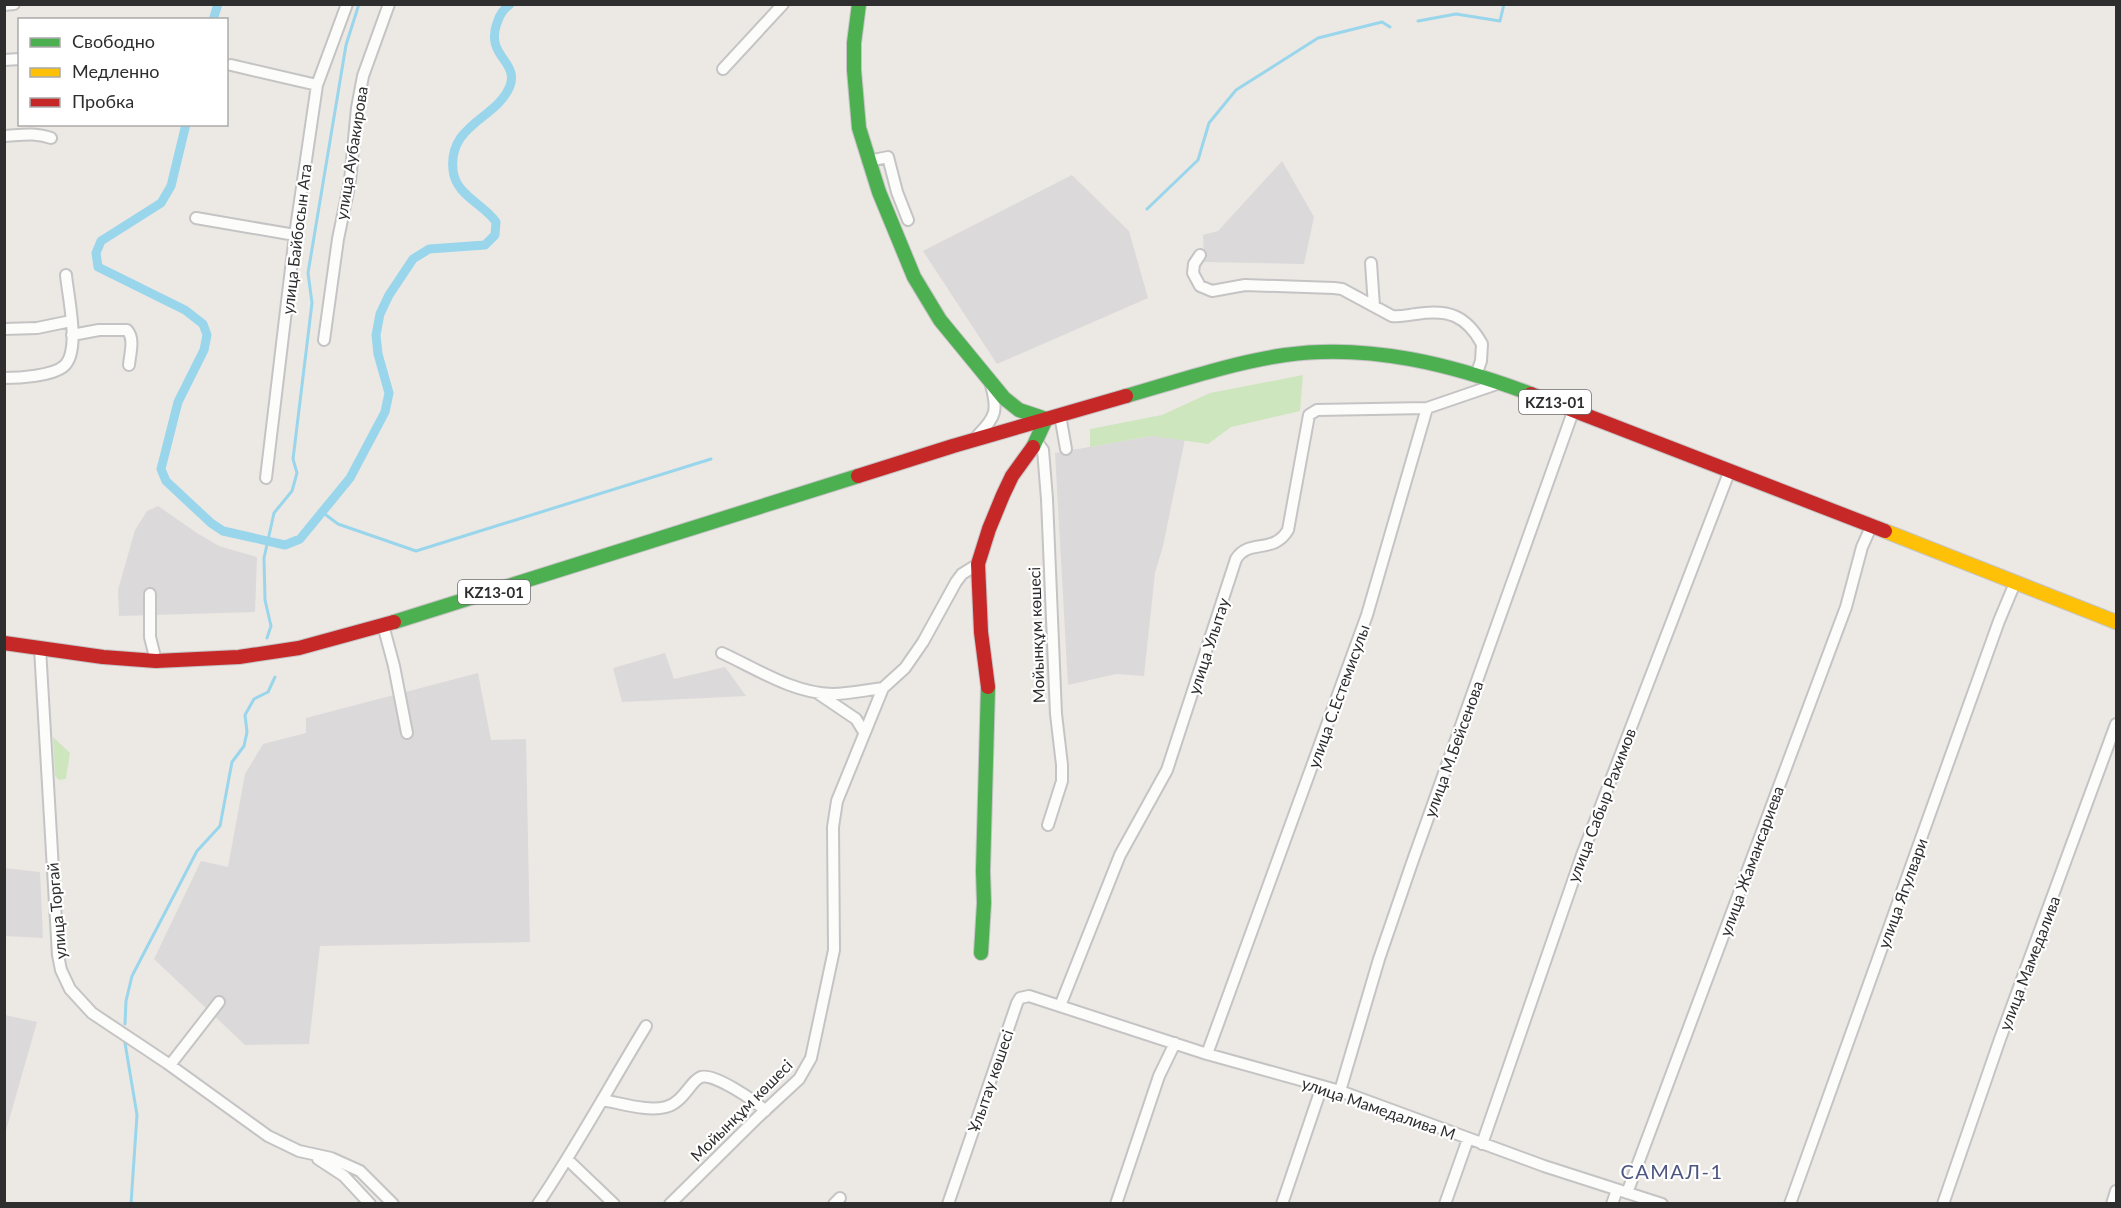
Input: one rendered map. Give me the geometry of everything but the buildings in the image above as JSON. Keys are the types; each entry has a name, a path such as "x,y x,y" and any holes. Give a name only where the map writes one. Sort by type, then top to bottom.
{"main road":[{"path":"859,4 854,43 859,128 867,161 914,277 940,320 1012,406 1026,413 1053,417 1012,476 989,529 978,564 981,632 988,691 981,953"},
{"name":"KZ13-01","path":"4,643 103,657 156,661 238,657 299,648 383,625 971,441 1226,367 1286,355 1325,352 1378,354 1437,364 1502,383 2116,622"}],"street":[{"path":"4,5 14,4"},
{"name":"улица Байбосын Ата","path":"266,478 295,235 316,85 347,4"},
{"name":"улица Аубакирова","path":"324,340 338,239 350,182 357,108 363,76 389,4"},
{"path":"723,69 783,4"},
{"path":"231,65 316,85"},
{"path":"4,136 31,134 51,138"},
{"path":"867,161 888,157 897,192 908,220"},
{"path":"196,219 295,235"},
{"path":"1200,255 1194,264 1193,273 1200,286 1208,290 1218,292 1245,285 1334,288 1392,316 1428,313 1453,314 1480,334 1481,361 1476,375"},
{"path":"1371,263 1375,291 1374,306"},
{"path":"4,378 49,373 65,366 75,355 66,275"},
{"path":"4,329 26,329 71,321"},
{"path":"72,335 99,330 127,330 132,342 129,365"},
{"path":"971,441 995,414 990,382"},
{"path":"1427,408 1502,383"},
{"name":"улица Улытау","path":"1060,1006 1120,855 1167,770 1236,559 1239,554 1248,549 1279,541 1288,530 1309,416 1317,410 1427,408"},
{"name":"улица С.Естемисулы","path":"1208,1054 1367,615 1427,408"},
{"name":"улица М.Бейсенова","path":"1340,1091 1379,960 1413,860 1574,410"},
{"path":"1053,417 1066,449"},
{"name":"Мойынқұм көшесі","path":"1037,442 1043,450 1047,499 1056,714 1062,765 1062,781 1048,825"},
{"name":"улица Сабыр Рахимов","path":"1482,1144 1578,866 1730,470"},
{"name":"улица Жамансариева","path":"1612,1203 1622,1191 1846,607 1862,547 1871,527"},
{"name":"Мойынқұм көшесі","path":"670,1203 799,1079 811,1058 834,950 834,812 883,688 905,668 962,574 978,564"},
{"name":"улица Ягулвари","path":"1790,1203 1999,621 2015,583"},
{"path":"150,594 150,637 156,661"},
{"path":"383,625 407,733"},
{"name":"улица Торгай","path":"40,648 58,956 61,970 70,989 92,1012 268,1136 329,1165 344,1176 370,1203"},
{"path":"722,653 767,675 815,692 832,694 883,688"},
{"path":"815,692 856,719 864,732"},
{"name":"улица Мамедалива","path":"1942,1203 2116,724"},
{"name":"Ұлытау көшесі","path":"948,1203 1017,1003 1020,998 1029,996 1060,1006"},
{"path":"170,1065 219,1002"},
{"name":"улица Мамедалива М","path":"1060,1006 1208,1054 1340,1091 1482,1144 1662,1203"},
{"path":"538,1203 568,1160 577,1139 646,1026"},
{"path":"1116,1203 1159,1076 1175,1043"},
{"path":"602,1100 663,1108 677,1101 694,1081 701,1077 709,1077 753,1100 765,1111"},
{"path":"1282,1203 1322,1086"},
{"path":"1445,1203 1468,1139"},
{"name":"улица Торгай","path":"307,1153 331,1158 360,1171 393,1203"},
{"path":"568,1160 614,1203"},
{"path":"2112,1203 2116,1191"}],"shaded area":[{"path":"1282,161 1314,217 1304,264 1204,262 1203,235 1218,231"},
{"path":"1072,175 1129,231 1148,298 997,364 923,251"},
{"path":"1152,436 1185,439 1163,546 1155,573 1144,676 1116,674 1068,685 1055,453"},
{"path":"158,506 219,546 257,557 255,612 119,616 118,590 135,530 147,511"},
{"path":"665,653 674,679 725,667 746,696 622,702 613,668"},
{"path":"478,673 491,740 526,739 530,942 320,946 309,1044 245,1045 154,959 201,861 228,867 245,774 263,744 306,733 306,718"},
{"path":"4,868 40,872 43,938 5,936"},
{"path":"4,1015 37,1022 5,1134"}],"green space":[{"path":"1303,375 1300,411 1231,427 1208,444 1152,436 1090,447 1090,429 1162,415 1210,393"},
{"path":"53,737 70,753 66,779 59,780 55,776"}],"waterway":[{"path":"214,18 218,4"},
{"path":"267,638 271,626 265,600 264,558 274,513 292,491 297,473 293,459 312,303 308,273 346,45 359,4"},
{"path":"186,126 171,186 161,203 101,241 96,253 98,267 185,310 203,324 207,335 204,350 178,402 161,469 166,481 211,523 223,531 285,545 300,539 350,478 385,412 389,393 378,354 376,335 380,314 389,295 413,259 429,249 485,245 495,235 496,222 464,193 455,179 453,155 465,132 495,107 510,86 512,77 510,70 498,51 494,34 499,17 510,4"},
{"path":"1418,21 1456,14 1500,21 1504,4"},
{"path":"1147,209 1198,160 1209,123 1236,90 1318,38 1382,22 1390,27"},
{"path":"322,512 338,524 416,551 711,459"},
{"path":"125,1024 126,1001 132,976 197,851 220,826 232,762 244,746 247,732 245,715 254,699 268,692 275,677"},
{"path":"125,1043 137,1115 131,1204"}],"traffic: fast":[{"path":"859,4 854,43 859,128 879,192 914,277 940,320 1004,398 1019,410 1046,419 1033,447"},
{"path":"1126,396 1245,363 1285,355 1317,352 1379,354 1411,359 1472,374 1531,394"},
{"path":"394,622 858,476"},
{"path":"981,953 988,687"}],"traffic: slow":[{"path":"1885,531 2116,622"}],"traffic: jam":[{"path":"1531,394 1885,531"},
{"path":"858,476 1126,396"},
{"path":"988,687 981,632 978,564 1003,495 1012,476 1033,447"},
{"path":"4,643 103,657 156,661 239,657 299,648 394,622"}],"district":[{"name":"САМАЛ-1","path":"1672,1171"}]}
